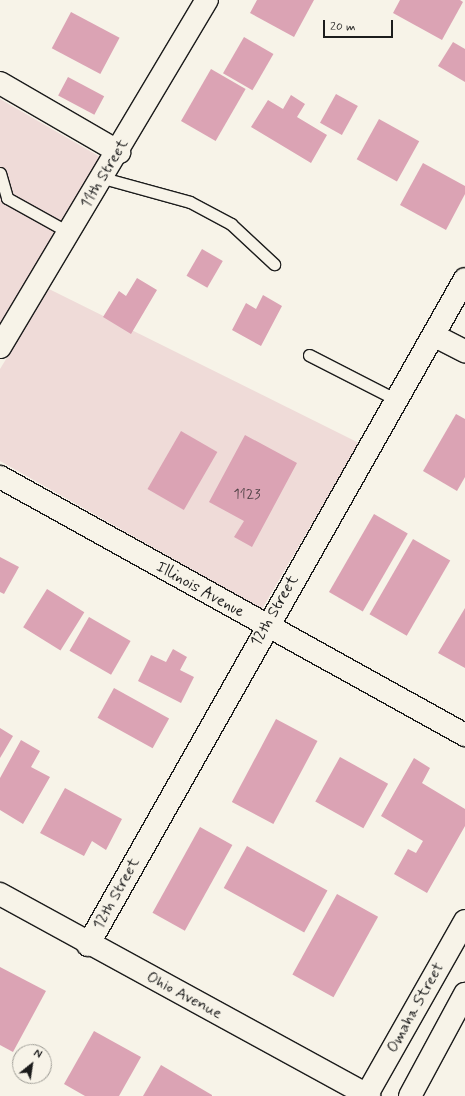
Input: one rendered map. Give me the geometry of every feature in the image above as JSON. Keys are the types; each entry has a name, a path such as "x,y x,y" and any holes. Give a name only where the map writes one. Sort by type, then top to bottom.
{"street":[{"name":"11th Street","path":"0,346 104,178 207,0"},
{"path":"0,83 119,152"},
{"name":"12th Street","path":"88,944 266,626 435,336 465,280"},
{"path":"435,336 465,351"},
{"name":"Illinois Avenue","path":"0,477 266,626 465,735"},
{"name":"Ohio Avenue","path":"0,894 88,944 367,1096"},
{"name":"Omaha Street","path":"367,1096 465,921"},
{"path":"410,1096 465,994"}],"lane":[{"path":"0,173 7,198 70,233"},
{"path":"104,178 190,202 231,224 274,264"},
{"path":"309,356 397,400"}],"shaded area":[{"path":"0,99 102,158 0,324"},
{"path":"49,289 359,443 262,609 0,461 0,369"}],"building":[{"path":"257,0 314,0 294,37 250,13"},
{"path":"400,0 460,0 463,2 442,40 393,13"},
{"path":"71,12 120,38 100,74 52,48"},
{"path":"244,37 273,54 252,90 223,73"},
{"path":"453,42 465,49 465,82 438,66"},
{"path":"211,69 246,89 216,141 181,121"},
{"path":"68,77 104,96 94,115 58,96"},
{"path":"336,94 358,106 342,135 320,123"},
{"path":"291,95 305,104 297,117 327,135 311,163 251,127 268,100 283,109"},
{"path":"379,119 419,141 397,182 357,159"},
{"path":"423,163 465,186 465,194 446,230 400,205"},
{"path":"202,249 223,261 207,288 186,276"},
{"path":"137,278 157,290 131,334 103,317 119,291 126,296"},
{"path":"263,295 282,306 261,346 232,330 246,303 256,309"},
{"path":"456,414 465,419 465,477 457,491 423,471"},
{"path":"181,431 217,452 184,510 148,489"},
{"path":"245,435 297,463 252,547 234,537 244,521 209,502"},
{"path":"374,514 408,534 363,611 329,592"},
{"path":"413,539 450,560 407,636 370,614"},
{"path":"0,557 19,567 4,594 0,592"},
{"path":"47,589 84,612 60,650 23,627"},
{"path":"465,608 465,668 438,653"},
{"path":"89,617 131,641 111,675 70,651"},
{"path":"173,649 187,657 180,670 194,677 181,703 138,681 151,655 166,662"},
{"path":"114,688 169,719 153,748 98,718"},
{"path":"276,719 317,741 273,824 232,802"},
{"path":"0,728 13,736 0,758"},
{"path":"21,740 40,751 31,767 50,777 23,824 0,810 0,778"},
{"path":"340,757 388,784 363,828 315,802"},
{"path":"414,758 430,768 422,783 465,809 465,826 427,893 394,874 408,849 416,853 423,841 381,816"},
{"path":"65,788 122,819 106,850 92,841 84,856 40,833"},
{"path":"200,827 232,845 185,931 152,913"},
{"path":"247,846 327,891 304,933 224,888"},
{"path":"337,894 378,917 334,997 292,974"},
{"path":"0,967 46,991 17,1044 12,1044 12,1051 0,1045"},
{"path":"94,1031 141,1057 119,1096 85,1096 64,1084"},
{"path":"161,1065 212,1095 212,1096 143,1096"}]}
